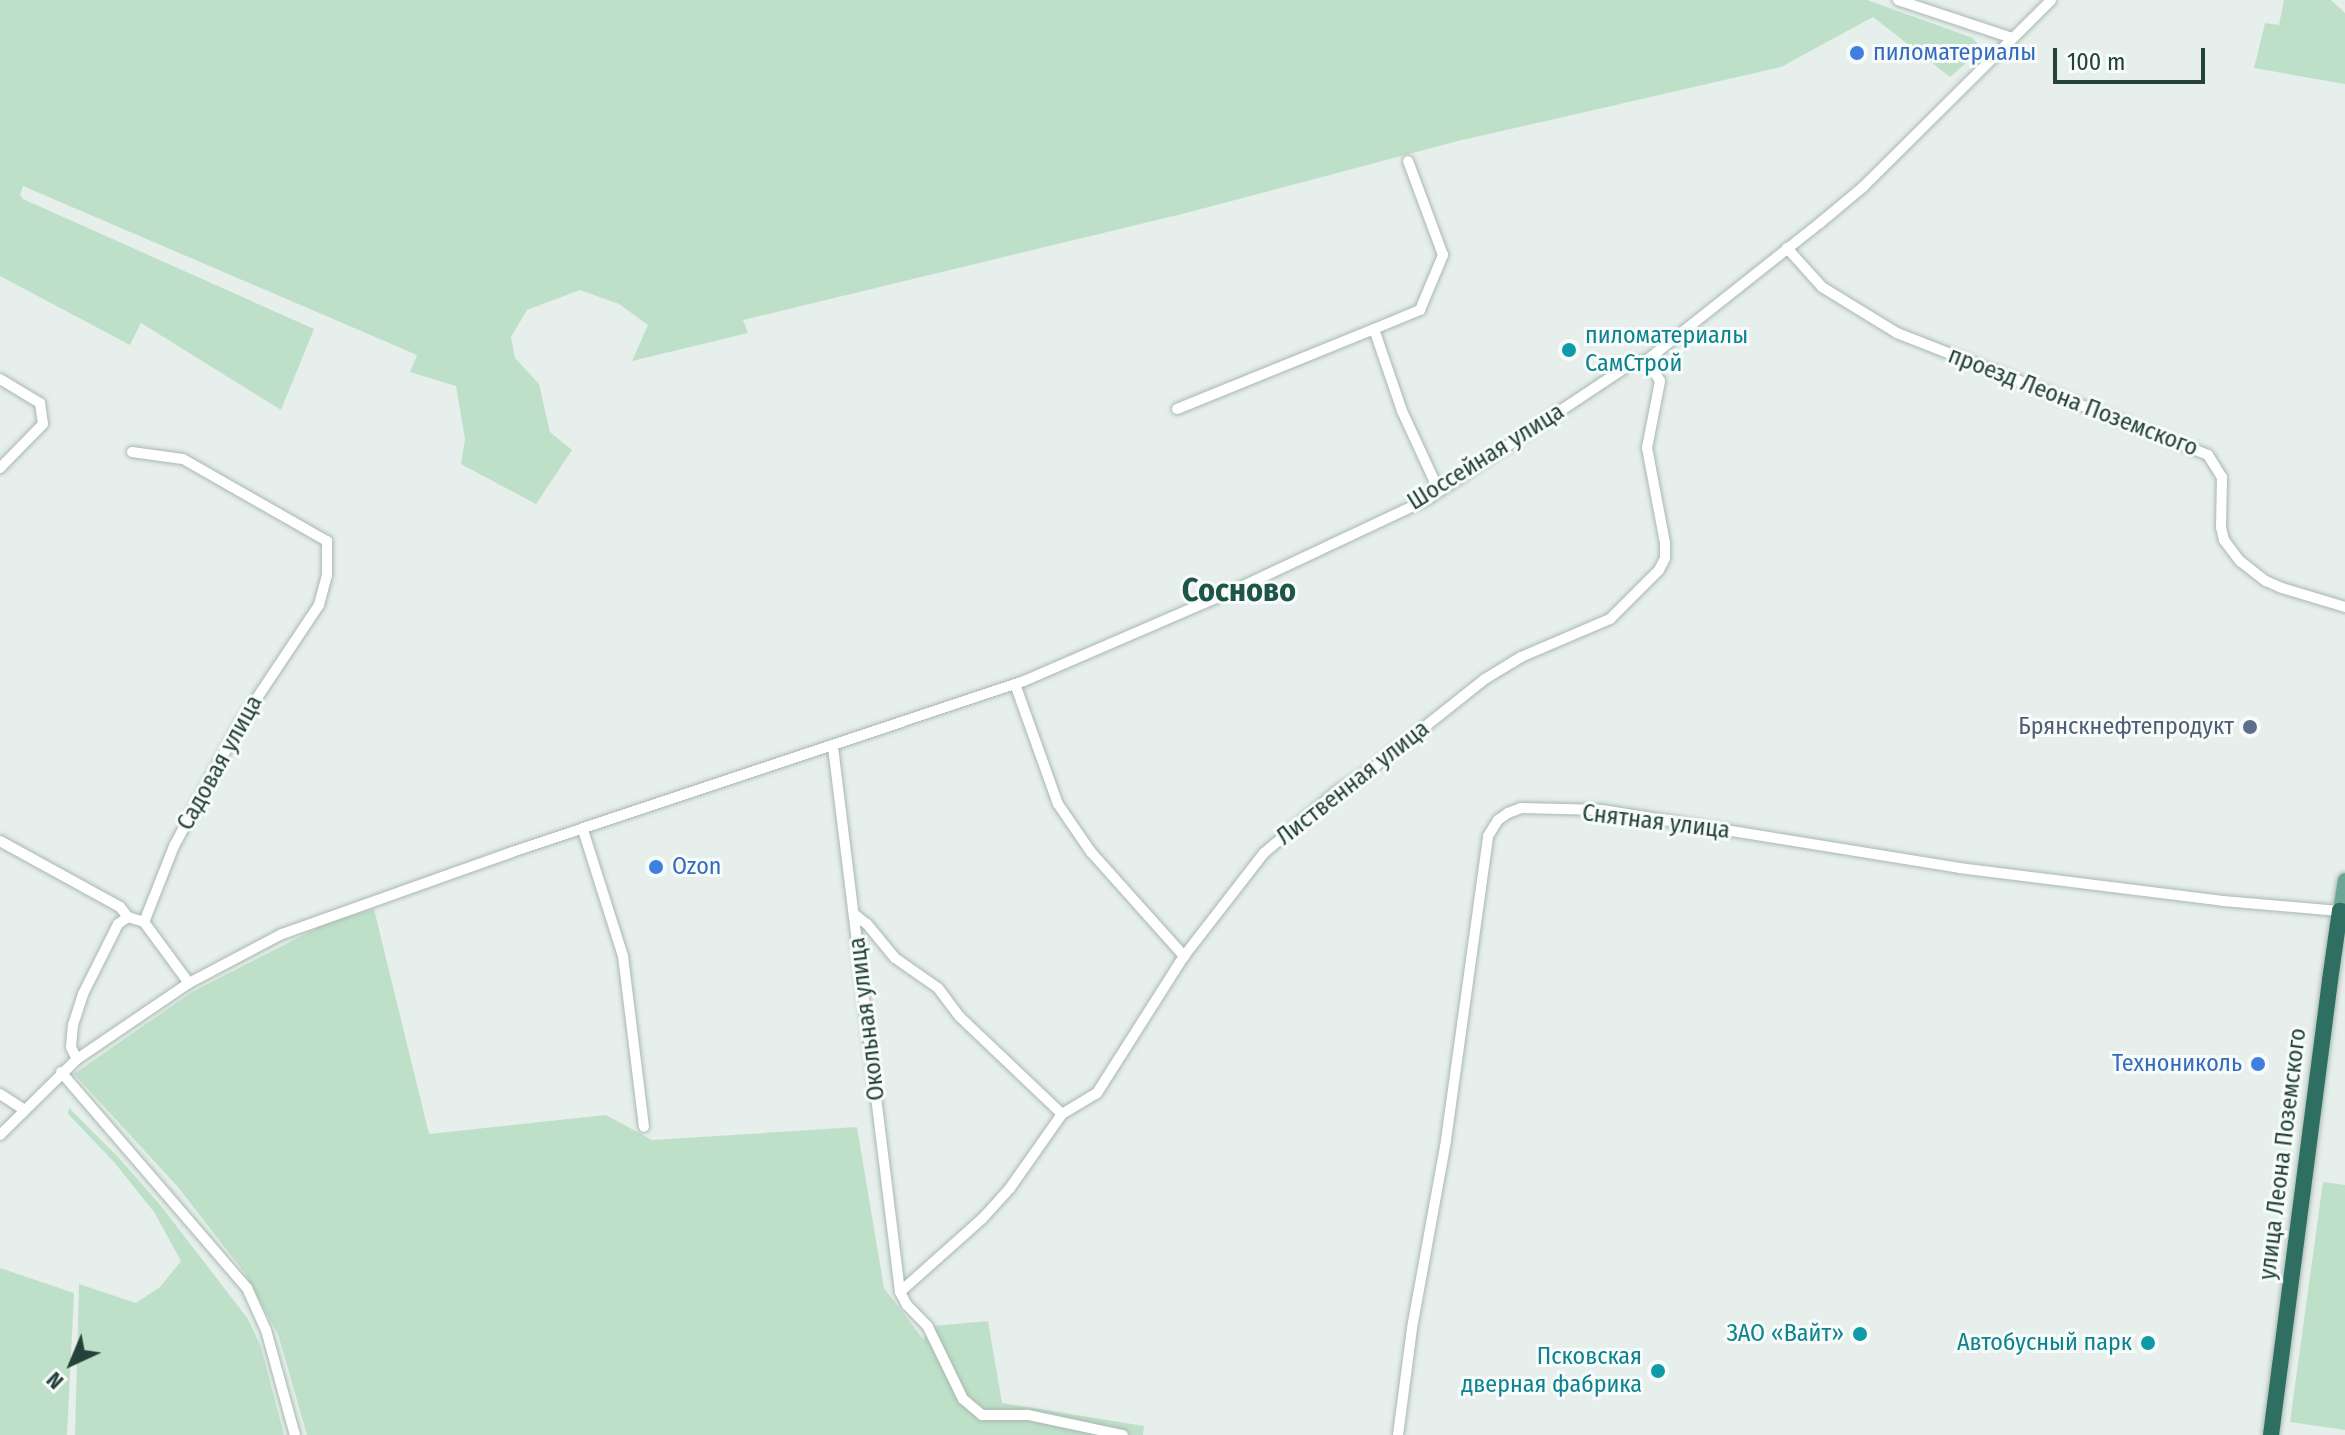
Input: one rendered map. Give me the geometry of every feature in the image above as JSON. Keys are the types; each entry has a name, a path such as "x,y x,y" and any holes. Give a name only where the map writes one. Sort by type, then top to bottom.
{"highway":[{"name":"улица Леона Поземского","path":"2271,1435 2343,912"}],"main road":[{"name":"улица Леона Поземского","path":"2343,912 2345,880"}],"street":[{"path":"1898,0 2012,38"},
{"name":"Шоссейная улица","path":"0,1135 77,1059 189,983 282,934 1015,684 1239,588 1439,491 1629,365 1647,360 1787,248 1863,187 2051,0"},
{"path":"1177,409 1420,310 1443,255 1408,161"},
{"name":"проезд Леона Поземского","path":"1787,248 1822,287 1897,333 2208,455 2222,477 2221,527 2224,540 2240,561 2266,581 2345,607"},
{"path":"1374,329 1402,411 1439,491"},
{"name":"Лиственная улица","path":"900,1292 982,1219 1010,1188 1062,1114 1097,1093 1184,956 1264,853 1336,792 1373,768 1485,679 1521,657 1610,619 1659,570 1665,558 1665,543 1647,448 1660,381 1647,360"},
{"path":"0,379 40,403 43,424 0,468"},
{"name":"Садовая улица","path":"132,452 183,459 327,541 327,575 319,605 241,722 174,846 144,922"},
{"path":"1015,684 1058,804 1091,852 1184,956"},
{"name":"Окольная улица","path":"833,747 900,1292"},
{"name":"Снятная улица","path":"1398,1435 1412,1328 1446,1140 1488,836 1498,820 1508,813 1521,808 1602,810 1959,868 2210,900 2343,912"},
{"path":"583,830 623,956 644,1127"},
{"path":"0,841 120,907 128,917 144,922 189,983"},
{"path":"854,914 867,924 895,958 938,988 960,1017 1062,1114"},
{"path":"77,1059 71,1047 73,1025 83,994 118,924 128,917"},
{"path":"61,1072 247,1288 266,1330 295,1435"},
{"path":"0,1094 23,1109"},
{"path":"900,1292 907,1305 928,1327 963,1399 982,1415 1028,1415 1123,1435"}],"green space":[{"path":"0,0 1867,0 1973,38 1978,45 1975,55 1950,77 1873,17 1781,67 1458,141 1186,213 743,320 748,333 632,361 648,325 619,304 580,290 527,310 511,337 515,358 539,384 550,432 572,450 536,504 461,464 465,439 456,386 410,372 417,355 23,186 20,195 23,199 314,329 281,410 141,323 130,345 0,276"},
{"path":"2284,0 2331,0 2345,13 2345,84 2254,68 2265,23 2279,25"},
{"path":"374,909 429,1134 606,1115 652,1140 857,1127 884,1288 923,1339 933,1326 988,1321 1002,1403 1144,1426 1143,1435 307,1435 278,1334 244,1272 177,1186 74,1074 192,992 329,922"},
{"path":"69,1108 161,1206 248,1319 261,1347 284,1435 75,1435 79,1284 136,1303 160,1287 181,1261 154,1212 114,1162 68,1114"},
{"path":"2323,1182 2345,1185 2345,1430 2290,1422"},
{"path":"0,1268 74,1293 67,1435 0,1435"}],"place":[{"name":"пиломатериалы","path":"1857,53"},
{"name":"пиломатериалы СамСтрой","path":"1569,350"},
{"name":"Брянскнефтепродукт","path":"2250,727"},
{"name":"Ozon","path":"656,867"},
{"name":"Технониколь","path":"2258,1064"},
{"name":"ЗАО «Вайт»","path":"1860,1334"},
{"name":"Автобусный парк","path":"2148,1343"},
{"name":"Псковская дверная фабрика","path":"1658,1371"}],"district":[{"name":"Сосново","path":"1239,590"}]}
